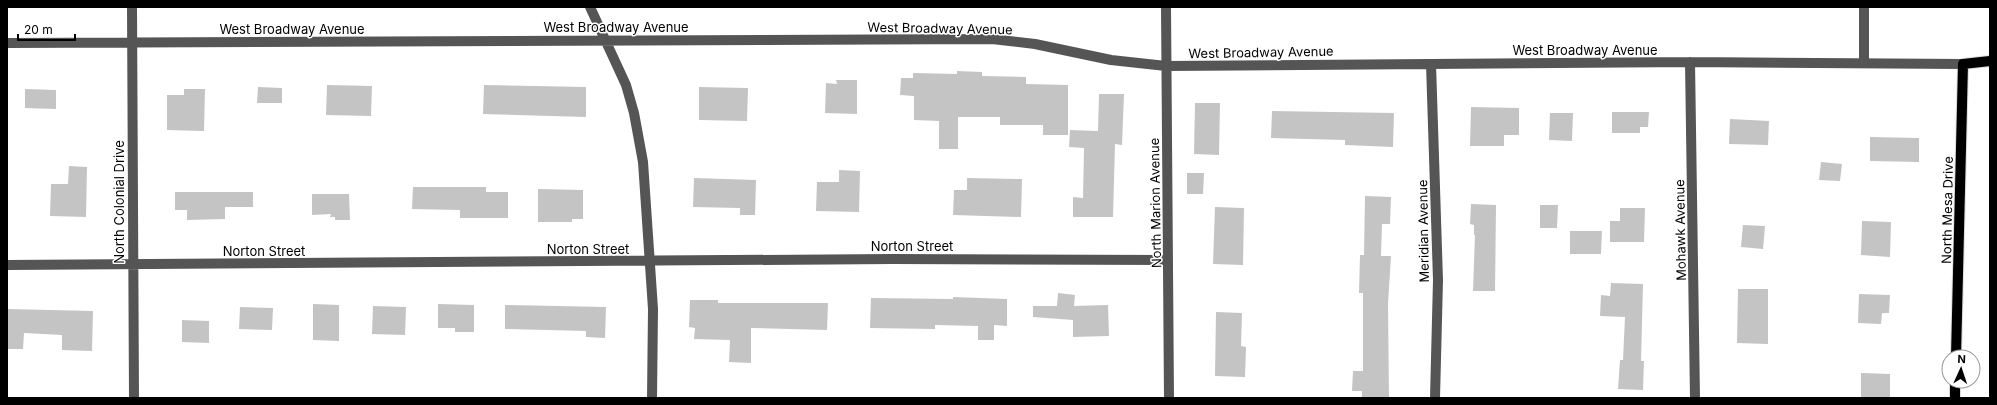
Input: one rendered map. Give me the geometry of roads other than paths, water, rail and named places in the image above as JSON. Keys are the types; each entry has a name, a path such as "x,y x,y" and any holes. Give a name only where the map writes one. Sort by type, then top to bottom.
{"main road":[{"name":"West Broadway Avenue","path":"1963,64 1990,61"},
{"name":"North Mesa Drive","path":"1956,349 1963,64"}],"street":[{"name":"North Colonial Drive","path":"132,7 132,265 134,398"},
{"path":"590,7 626,85 634,113 642,162 653,309 652,398"},
{"name":"North Marion Avenue","path":"1166,7 1169,398"},
{"path":"1864,7 1864,62"},
{"name":"West Broadway Avenue","path":"7,43 992,39 1034,44 1111,60 1166,66 1690,62 1864,62 1963,64"},
{"name":"Mohawk Avenue","path":"1690,62 1695,398"},
{"name":"Meridian Avenue","path":"1431,64 1438,280 1435,398"},
{"name":"Norton Street","path":"7,265 650,261 1168,260"}]}
